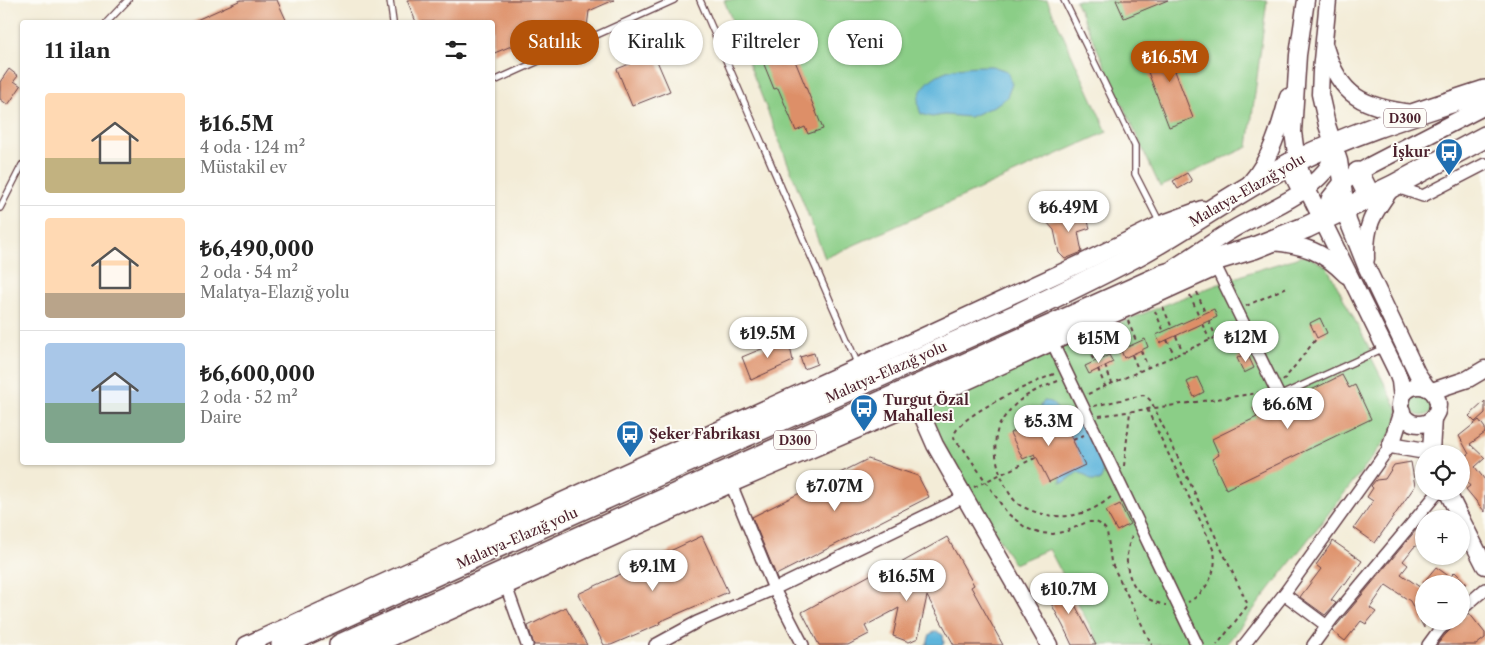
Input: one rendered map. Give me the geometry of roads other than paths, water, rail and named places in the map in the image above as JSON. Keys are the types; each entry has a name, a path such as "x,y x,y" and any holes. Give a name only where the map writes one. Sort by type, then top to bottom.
{"highway":[{"name":"Malatya-Elazığ yolu","path":"282,645 1036,305 1144,251 1238,193 1293,162 1376,127 1483,95"},
{"name":"Malatya-Elazığ yolu","path":"340,645 1157,289 1323,220 1482,139"},
{"path":"1293,162 1305,188"},
{"path":"1350,178 1370,197"}],"street":[{"path":"1293,162 1298,56 1306,0"},
{"path":"1328,0 1320,94 1327,125 1350,178 1345,209 1350,227 1366,266 1417,373 1438,403 1434,416 1432,445"},
{"path":"1324,43 1336,75 1342,86 1351,94 1374,106 1418,114"},
{"path":"246,645 859,366 1084,262 1161,224 1238,193 1261,170 1280,126 1298,56"},
{"path":"1323,220 1330,198 1350,178 1483,95"},
{"path":"375,645 731,484 917,404 1118,312 1157,289 1237,227 1291,198 1305,188 1326,170 1334,144"},
{"path":"1366,266 1367,230 1380,204 1393,186 1423,196 1485,164"},
{"path":"1305,188 1355,285 1400,382 1404,416 1415,423 1427,445"},
{"path":"1157,289 1187,280 1262,245 1296,244 1313,249 1338,266 1355,285"},
{"path":"1216,267 1277,393"},
{"path":"1052,342 1197,645"},
{"path":"1392,445 1402,405 1408,390 1414,387 1430,390 1468,379 1485,369"},
{"path":"1244,645 1284,594 1392,445 1415,423 1425,423 1434,416 1468,379"},
{"path":"917,404 935,445 1049,645"},
{"path":"1392,445 1415,450"},
{"path":"731,484 774,589 803,645"},
{"path":"654,645 697,622 774,589 963,495"},
{"path":"1313,645 1432,500"},
{"path":"1470,537 1485,566"},
{"path":"506,586 527,645"},
{"path":"1470,602 1485,589"},
{"path":"1284,594 1327,626"},
{"path":"1428,645 1439,630"}],"lane":[{"path":"109,20 128,0"},
{"path":"390,0 393,20"},
{"path":"495,81 674,0"},
{"path":"700,0 859,366"},
{"path":"1064,0 1135,146 1135,174 1161,224"},
{"path":"0,208 20,169"},
{"path":"1277,393 1385,348"}],"water":[{"path":"992,66 1007,71 1012,84 1007,97 996,105 970,117 944,115 932,117 921,114 918,104 920,94 923,88 937,75 964,67"},
{"path":"1044,401 1051,402 1065,418 1083,414 1104,462 1101,464 1103,474 1100,481 1092,481 1078,472 1065,482 1061,482 1062,475 1084,464 1064,423 1055,427 1049,414 1040,418 1042,415 1041,406"},
{"path":"936,631 943,635 944,643 942,645 925,645 930,634"}],"place":[{"name":"İşkur","path":"1449,176"},
{"name":"Turgut Özal Mahallesi","path":"864,432"},
{"name":"Şeker Fabrikası","path":"630,458"}]}
